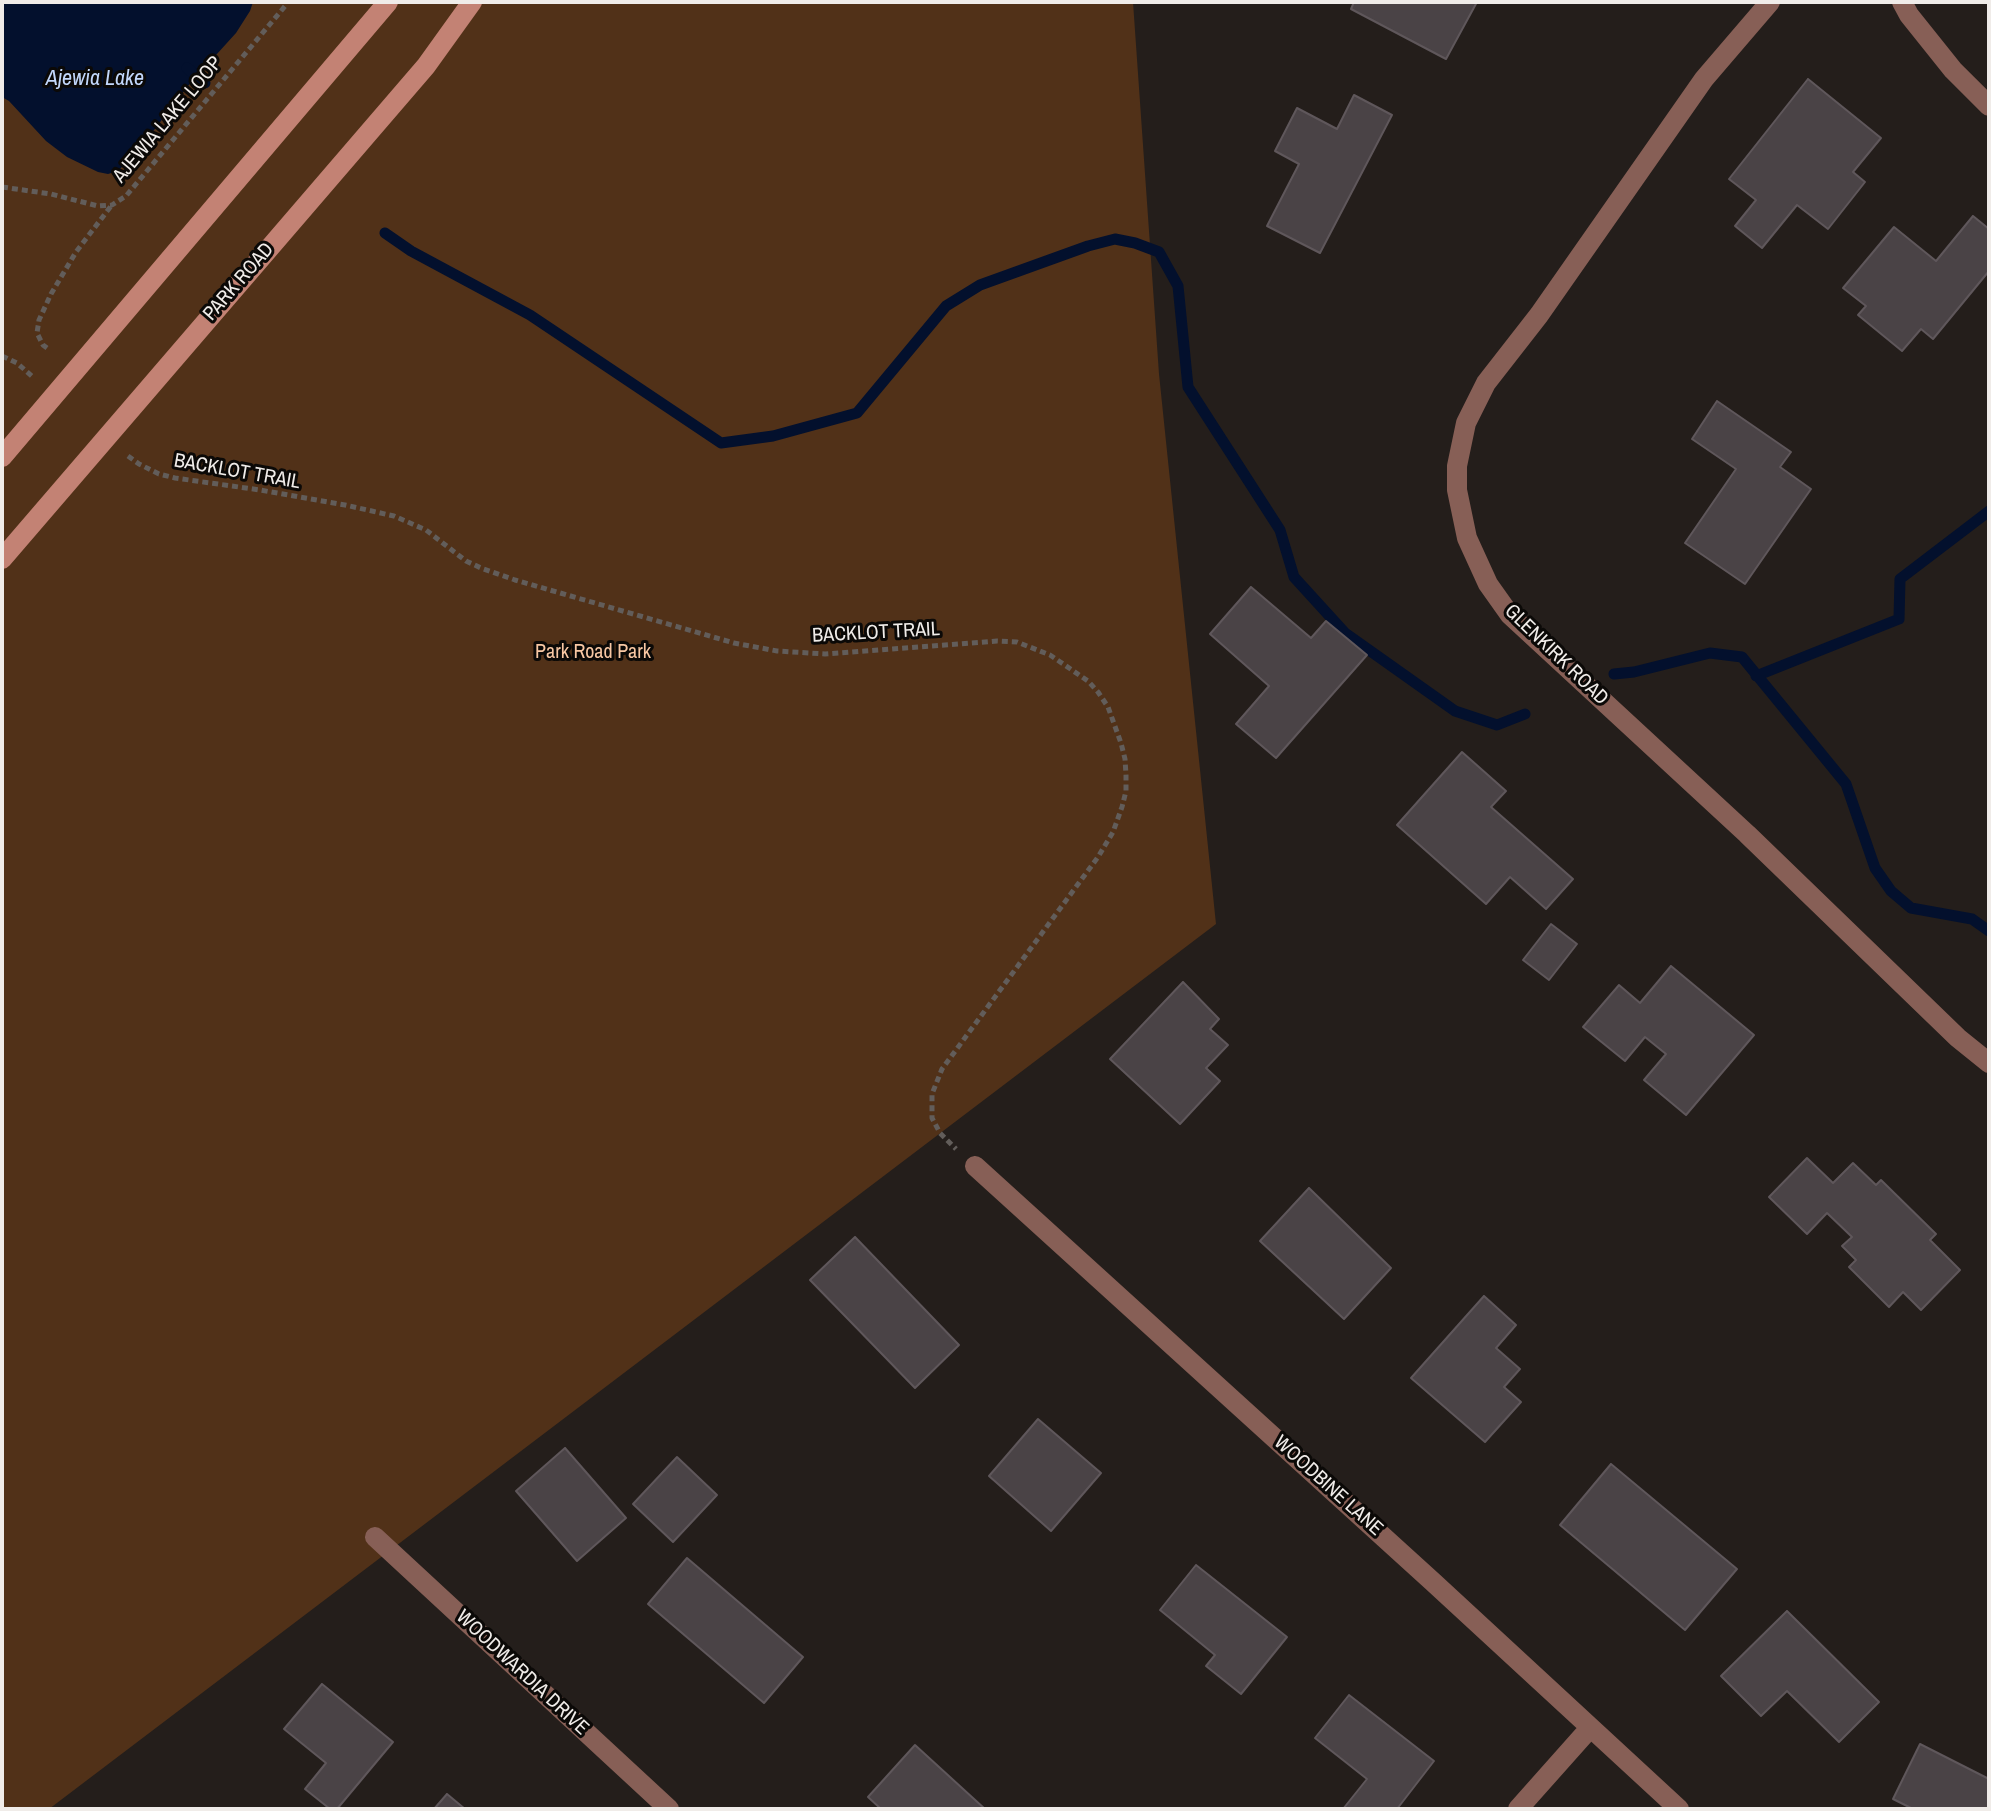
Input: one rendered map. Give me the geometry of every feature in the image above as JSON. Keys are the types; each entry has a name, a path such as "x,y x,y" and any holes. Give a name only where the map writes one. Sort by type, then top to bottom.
{"main road":[{"path":"2,457 388,2"},
{"name":"PARK ROAD","path":"2,559 426,66 472,2"}],"street":[{"name":"GLENKIRK ROAD","path":"1770,2 1704,79 1539,315 1486,383 1466,423 1457,466 1457,490 1467,538 1488,584 1510,615 1747,834 1958,1038 1989,1063"},
{"path":"1902,2 1953,70 1989,106"},
{"name":"WOODBINE LANE","path":"975,1166 1679,1809"},
{"name":"WOODWARDIA DRIVE","path":"375,1537 669,1809"},
{"path":"1518,1809 1590,1728"}],"path":[{"name":"AJEWIA LAKE LOOP","path":"2,187 51,194 98,206 112,205 126,196 286,2"},
{"path":"47,348 37,333 39,320 76,252 112,205"},
{"path":"2,356 17,363 37,380"},
{"name":"BACKLOT TRAIL","path":"121,450 159,474 394,516 426,530 466,561 481,568 734,643 777,651 825,654 973,642 1017,642 1050,655 1088,681 1103,700 1115,724 1125,759 1126,791 1107,844 950,1055 936,1082 931,1107 935,1126 975,1166"}],"green space":[{"name":"Park Road Park","path":"2,2 1133,2 1159,374 1216,924 49,1809 2,1809"}],"water":[{"name":"Ajewia Lake","path":"2,2 253,2 236,33 187,87 141,147 118,171 108,174 67,157 46,141 2,97"}],"building":[{"path":"1354,2 1477,2 1446,59 1351,9"},
{"path":"1808,79 1881,138 1853,172 1865,182 1828,229 1797,205 1762,248 1735,226 1756,200 1729,179"},
{"path":"1354,95 1392,115 1320,253 1267,226 1299,164 1275,151 1297,108 1337,129"},
{"path":"1973,216 1989,229 1989,271 1933,339 1921,329 1902,351 1858,315 1866,306 1843,288 1894,227 1936,261"},
{"path":"1717,401 1791,452 1780,467 1811,489 1745,584 1685,543 1736,469 1692,439"},
{"path":"1251,587 1311,638 1326,621 1367,655 1276,758 1236,724 1269,686 1210,634"},
{"path":"1462,752 1506,791 1491,807 1573,879 1546,909 1510,877 1486,904 1397,825"},
{"path":"1551,924 1577,944 1549,980 1523,960"},
{"path":"1671,966 1754,1035 1686,1115 1644,1080 1666,1054 1645,1037 1625,1061 1583,1027 1619,985 1640,1003"},
{"path":"1183,982 1219,1019 1210,1029 1228,1045 1206,1068 1220,1081 1180,1124 1110,1059"},
{"path":"1807,1158 1833,1183 1853,1163 1876,1185 1881,1180 1936,1234 1930,1240 1960,1270 1921,1310 1903,1292 1889,1307 1849,1267 1856,1260 1842,1246 1852,1237 1827,1213 1807,1234 1769,1197"},
{"path":"1309,1188 1391,1268 1344,1319 1260,1241"},
{"path":"855,1237 959,1345 915,1388 810,1280"},
{"path":"1484,1296 1516,1325 1496,1348 1520,1369 1504,1387 1521,1402 1485,1442 1411,1378"},
{"path":"1038,1419 1101,1473 1051,1531 989,1476"},
{"path":"565,1448 626,1518 577,1561 516,1491"},
{"path":"677,1457 717,1495 673,1542 633,1504"},
{"path":"1611,1464 1737,1569 1685,1630 1560,1525"},
{"path":"687,1558 803,1657 764,1703 648,1604"},
{"path":"1196,1565 1287,1637 1241,1694 1206,1666 1215,1655 1160,1610"},
{"path":"1787,1611 1879,1702 1839,1742 1787,1691 1761,1716 1721,1676"},
{"path":"322,1684 393,1742 337,1809 330,1809 305,1789 326,1763 284,1729"},
{"path":"1349,1695 1434,1761 1397,1809 1343,1809 1367,1779 1315,1738"},
{"path":"1920,1744 1989,1779 1989,1809 1913,1809 1893,1799"},
{"path":"915,1745 985,1809 881,1809 868,1797"},
{"path":"447,1794 465,1809 434,1809"}],"waterway":[{"path":"187,68 205,83"},
{"path":"385,233 411,251 530,315 721,443 773,436 857,413 946,306 980,285 1115,239 1159,252 1178,286 1188,387 1280,530 1294,577 1345,633 1455,711 1497,725 1525,714"},
{"path":"1756,676 1899,619 1900,579 1989,511"},
{"path":"1614,674 1710,653 1742,657 1846,784 1875,868 1891,891 1911,908 1972,919 1989,931"}]}
